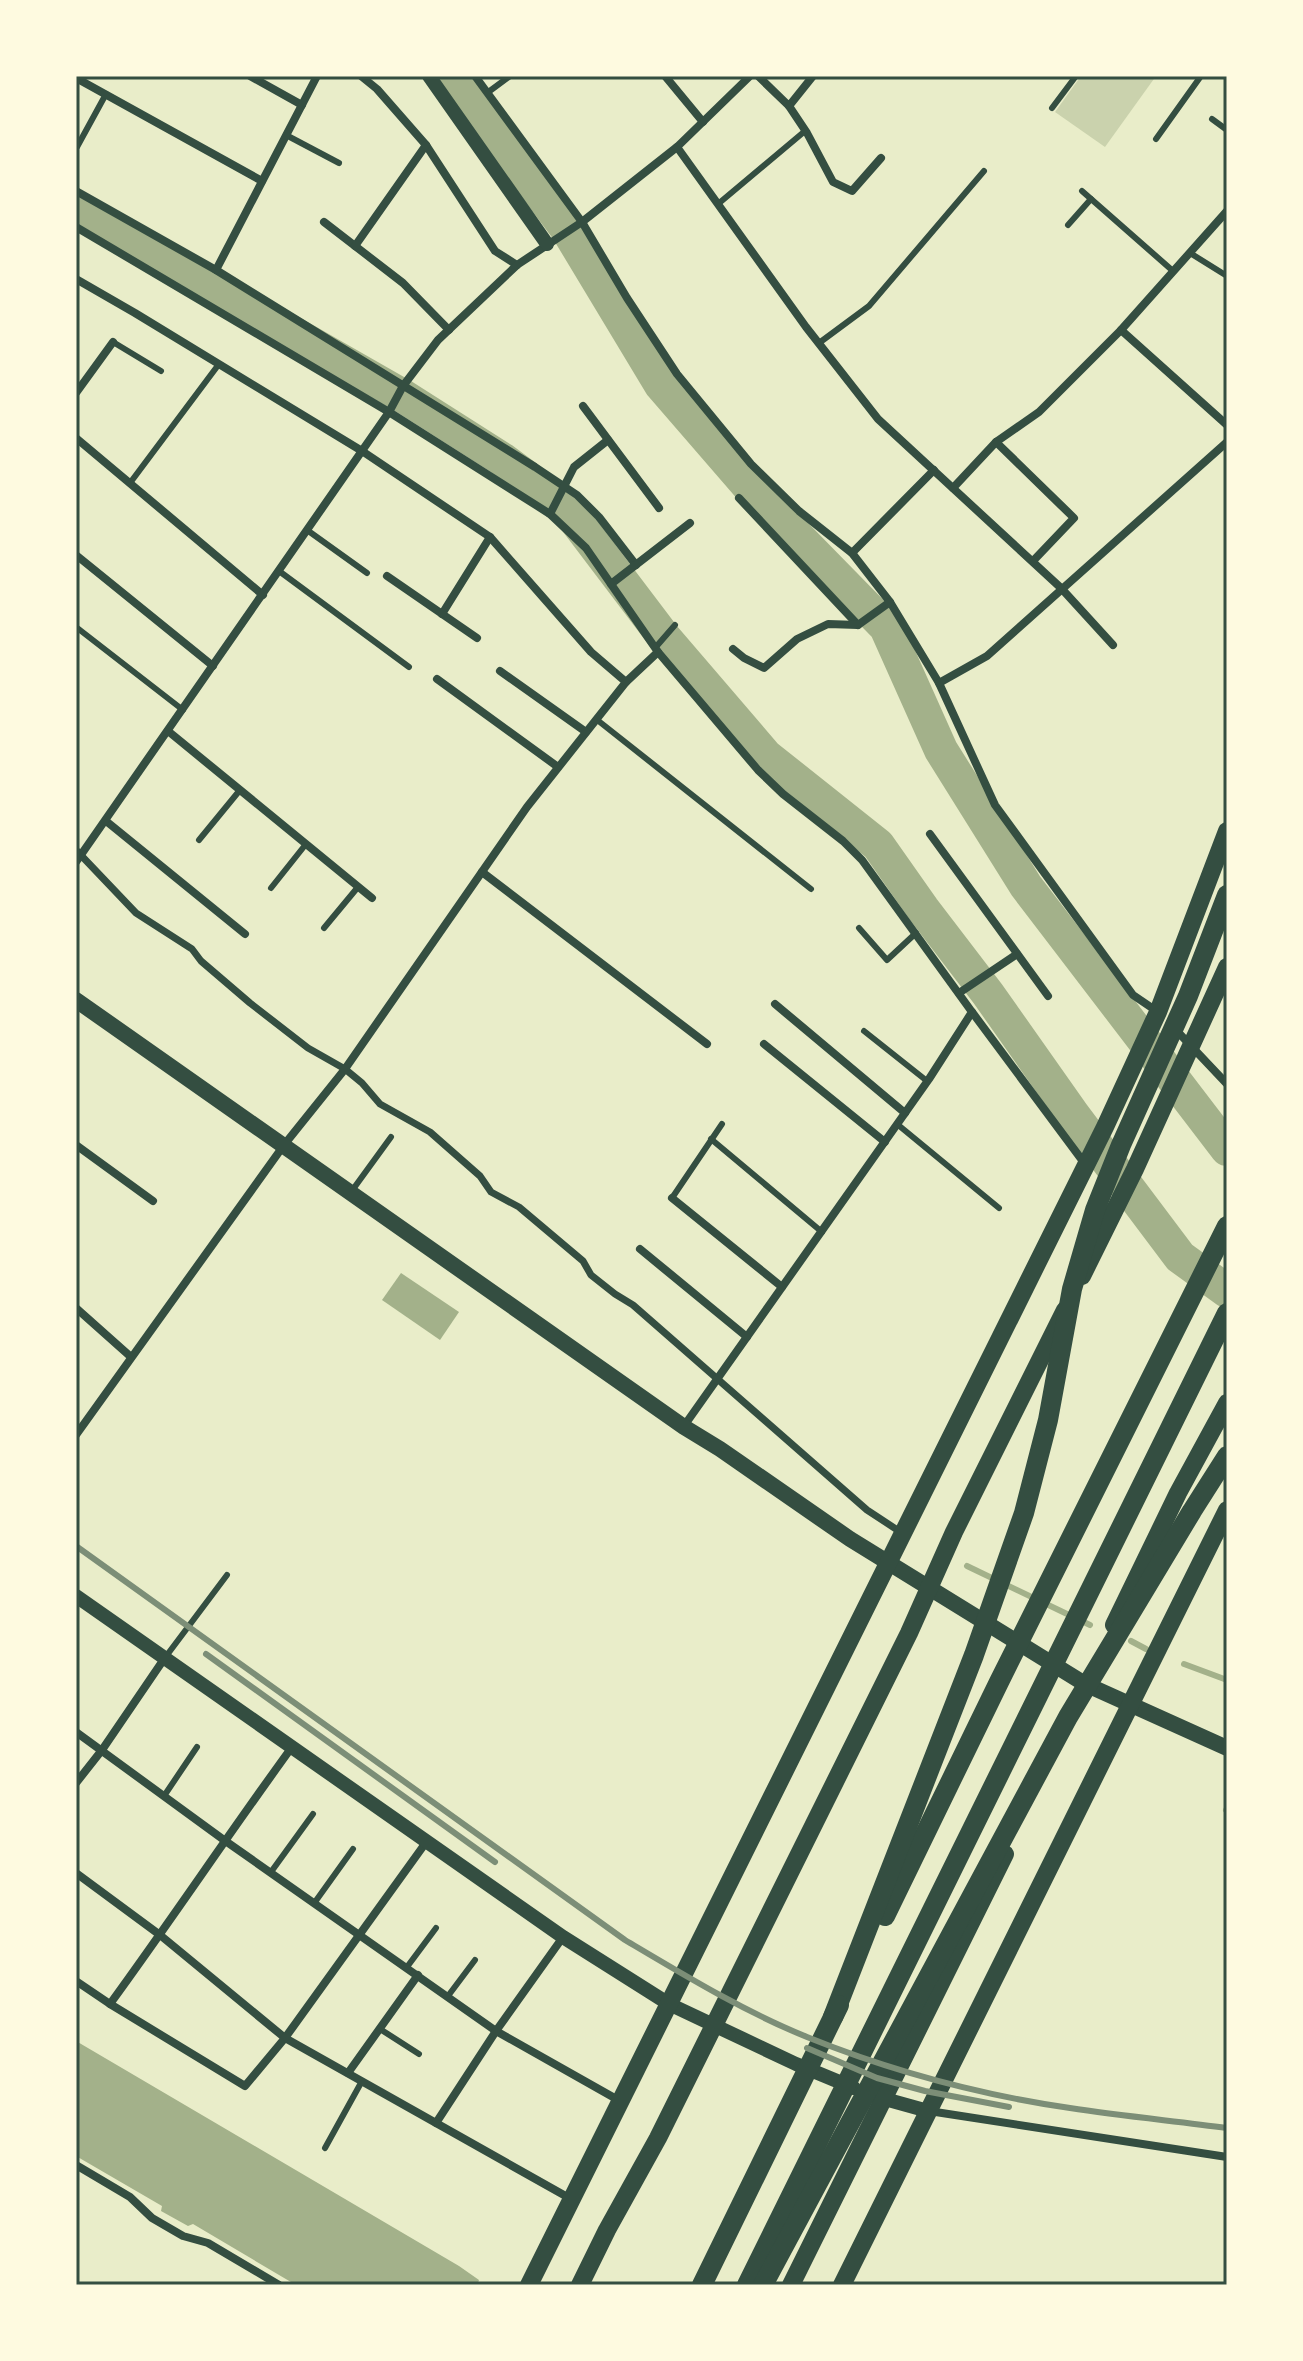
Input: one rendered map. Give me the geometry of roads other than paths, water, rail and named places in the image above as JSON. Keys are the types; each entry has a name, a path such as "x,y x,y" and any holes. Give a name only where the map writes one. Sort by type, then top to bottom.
{"highway":[{"path":"833,2017 963,1684 1024,1513 1048,1420 1069,1304 1095,1210 1188,996 1227,895"},
{"path":"702,2285 1227,1226"},
{"path":"747,2285 1227,1313"},
{"path":"763,2285 1068,1717 1227,1456"}],"main road":[{"path":"529,2285 1105,1127 1155,1018 1227,831"},
{"path":"580,2285 658,2138 1135,1169 1227,967"},
{"path":"76,1000 684,1427 888,1563 1085,1684 1227,1748"},
{"path":"791,2285 1069,1726 1085,1684 1178,1493 1227,1403"},
{"path":"842,2285 1227,1510"}],"street":[{"path":"250,76 302,105"},
{"path":"216,270 317,76"},
{"path":"361,76 377,89 426,145 495,251 517,265"},
{"path":"429,76 547,244"},
{"path":"475,76 677,374 751,464 799,511 852,553 890,602 939,683 995,805 1133,995 1155,1018 1192,1046 1227,1084"},
{"path":"665,76 703,122"},
{"path":"750,76 677,147 578,224 517,265 438,340 403,386 389,412 106,821 78,856 136,913 192,949 201,961 308,1048 345,1069 380,1104 430,1132 480,1176 491,1192 519,1207 583,1261 591,1275 633,1305 867,1510 902,1533"},
{"path":"758,76 789,106 833,182 852,191 881,158"},
{"path":"789,106 813,76"},
{"path":"76,78 262,181"},
{"path":"355,246 426,145"},
{"path":"677,147 878,419 1033,561 1113,645"},
{"path":"76,191 216,270 577,495 599,517 636,565"},
{"path":"953,488 996,442 1039,412 1121,330 1227,211"},
{"path":"324,222 403,283 449,330"},
{"path":"76,227 389,412 550,514 586,548 656,650 758,770 862,860 1086,1163"},
{"path":"76,279 362,451 490,537 591,652 626,682"},
{"path":"1121,330 1227,425"},
{"path":"76,393 113,342"},
{"path":"583,406 659,508"},
{"path":"76,438 263,595"},
{"path":"550,514 574,467 608,440"},
{"path":"996,442 1074,518 1033,561"},
{"path":"939,683 987,656 1227,442"},
{"path":"852,553 934,470"},
{"path":"739,498 858,625"},
{"path":"611,584 690,523"},
{"path":"442,614 490,537"},
{"path":"76,555 213,666"},
{"path":"387,576 477,638"},
{"path":"733,649 764,668 797,639 828,624 858,625 890,602"},
{"path":"76,1435 284,1145 345,1069 527,807 626,682 656,650"},
{"path":"500,671 586,732"},
{"path":"437,679 558,767"},
{"path":"168,731 372,898"},
{"path":"106,821 245,934"},
{"path":"930,834 1048,996"},
{"path":"482,872 707,1044"},
{"path":"959,993 1017,954"},
{"path":"775,1004 905,1113"},
{"path":"684,1427 885,1142 972,1012"},
{"path":"764,1044 885,1142"},
{"path":"76,1145 153,1201"},
{"path":"672,1198 782,1287"},
{"path":"640,1249 747,1337"},
{"path":"76,1308 131,1357"},
{"path":"76,1596 563,1937 669,2004 796,2064 884,2100 928,2111 1227,2157"},
{"path":"76,1783 164,1659"},
{"path":"76,1732 496,2031 620,2101"},
{"path":"110,2004 292,1747"},
{"path":"76,1981 245,2086 285,2038 427,1841"},
{"path":"76,1873 160,1935 285,2038 571,2199"},
{"path":"436,2123 563,1937"},
{"path":"348,2073 418,1975"},
{"path":"76,2165 130,2197 162,2224 183,2236 208,2243 279,2285"}],"lane":[{"path":"487,93 510,76"},
{"path":"1156,139 1201,76"},
{"path":"1052,108 1071,77"},
{"path":"77,147 106,94"},
{"path":"1212,119 1227,130"},
{"path":"718,204 805,131"},
{"path":"286,135 339,163"},
{"path":"819,343 869,306 984,171"},
{"path":"1082,191 1173,271"},
{"path":"1068,225 1091,199"},
{"path":"1190,253 1227,276"},
{"path":"113,342 161,371"},
{"path":"130,483 219,364"},
{"path":"307,530 367,573"},
{"path":"279,571 409,667"},
{"path":"656,650 675,625"},
{"path":"76,627 183,710"},
{"path":"596,719 811,889"},
{"path":"199,840 240,790"},
{"path":"271,888 306,844"},
{"path":"324,928 358,887"},
{"path":"859,928 887,960 916,933"},
{"path":"864,1031 927,1081"},
{"path":"672,1198 722,1124"},
{"path":"897,1124 999,1208"},
{"path":"351,1192 391,1137"},
{"path":"711,1139 822,1232"},
{"path":"164,1659 227,1575"},
{"path":"164,1796 197,1747"},
{"path":"271,1872 313,1814"},
{"path":"315,1902 353,1849"},
{"path":"407,1967 436,1928"},
{"path":"448,1996 475,1960"},
{"path":"380,2029 419,2054"},
{"path":"325,2148 362,2081"}],"waterway":[{"path":"452,76 567,229 661,385 751,489 886,627 941,750 1026,886 1227,1149"},
{"path":"76,209 403,396 502,459 564,505 664,637 766,756 878,845 1180,1257 1227,1291"},
{"path":"967,1566 1090,1625"},
{"path":"1131,1641 1146,1649"},
{"path":"1184,1664 1227,1680"}],"railway":[{"path":"76,1546 625,1940 760,2016 871,2061 970,2089 1070,2108 1227,2128"},
{"path":"206,1654 495,1862"},
{"path":"807,2048 877,2078 1009,2107"}]}
